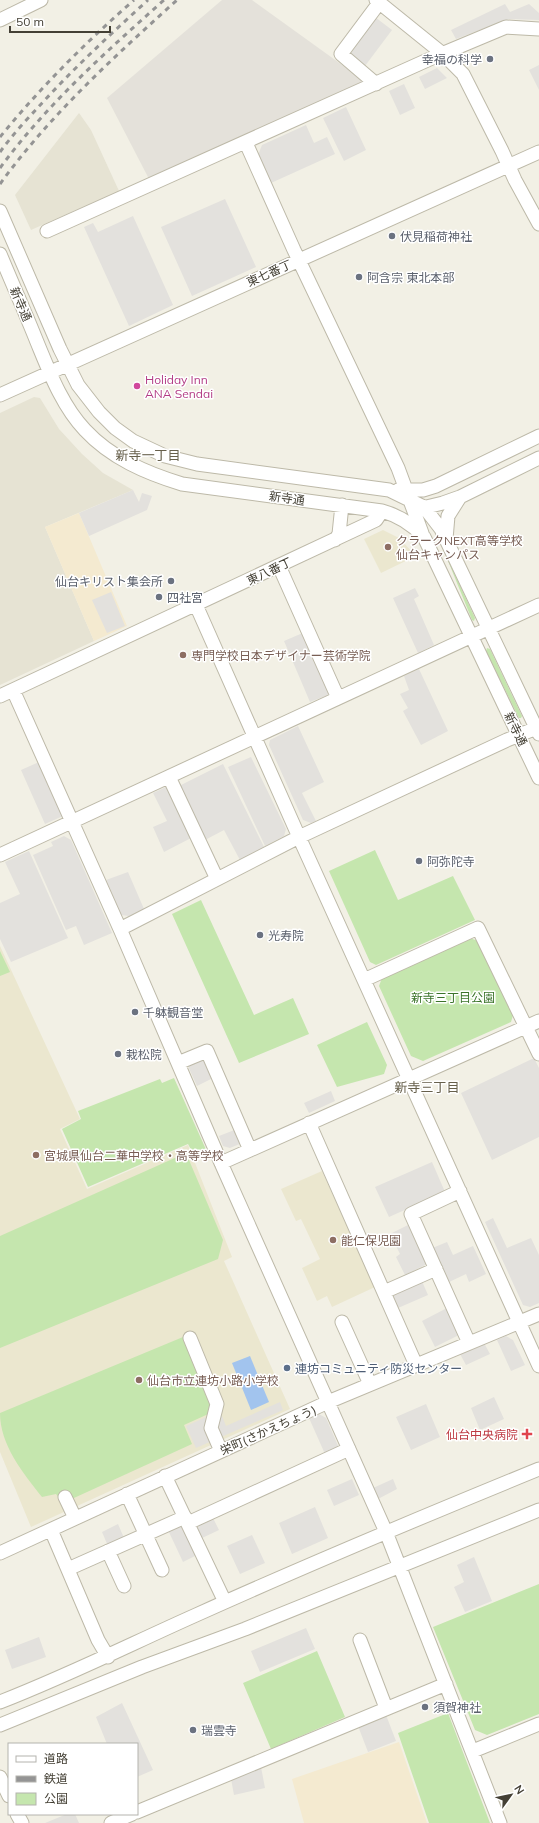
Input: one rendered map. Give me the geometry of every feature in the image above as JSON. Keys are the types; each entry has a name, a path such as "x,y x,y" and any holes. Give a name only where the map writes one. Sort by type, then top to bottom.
{"street":[{"path":"0,20 41,0"},
{"path":"376,84 341,54 377,1 443,54 463,74 539,224"},
{"path":"47,231 506,27 539,30"},
{"path":"246,143 298,260 398,468 413,502 424,537"},
{"name":"東七番丁","path":"0,395 539,152"},
{"name":"新寺通","path":"0,211 67,364 78,385 99,412 115,428 133,442 165,456 197,464 389,490 413,502 441,529 538,730"},
{"name":"新寺通","path":"0,254 62,397 84,429 103,446 125,461 152,475 182,484 382,511 396,515 416,528 424,537 539,778"},
{"path":"413,502 423,490 436,486 539,436"},
{"path":"413,502 443,503 539,458"},
{"path":"382,511 413,502 430,493 436,486"},
{"path":"446,540 446,523 448,516 460,496"},
{"path":"334,540 339,534 342,505"},
{"name":"東八番丁","path":"0,696 376,520 382,511"},
{"path":"279,566 338,698"},
{"path":"196,605 408,1079 539,1366"},
{"path":"0,855 169,778 539,605"},
{"path":"13,690 120,929 221,1163 386,1532 500,1823"},
{"path":"120,929 299,837 518,735 538,730"},
{"path":"169,778 217,879"},
{"path":"364,980 478,928 539,1054"},
{"path":"221,1163 539,1021"},
{"path":"178,1063 207,1051 250,1150"},
{"path":"309,1123 416,1365"},
{"path":"460,1191 411,1214 469,1343"},
{"path":"384,1292 436,1269"},
{"name":"栄町(さかえちょう)","path":"0,1553 328,1402 539,1314"},
{"path":"342,1322 370,1384"},
{"path":"190,1338 217,1404 211,1428 221,1451"},
{"path":"68,1569 146,1534 186,1520 349,1448"},
{"path":"0,1702 108,1657 225,1602 386,1532 539,1469"},
{"path":"166,1476 225,1602"},
{"path":"127,1494 162,1570"},
{"path":"65,1497 75,1518"},
{"path":"0,1725 148,1664 245,1629 399,1565 539,1510"},
{"path":"50,1530 98,1640 108,1657"},
{"path":"108,1551 124,1586"},
{"path":"360,1640 386,1708"},
{"path":"138,1812 446,1684"},
{"path":"473,1751 539,1724"},
{"path":"0,1777 8,1794"},
{"path":"110,1823 130,1815"}],"shaded area":[{"path":"222,0 252,0 363,80 362,82 149,179 107,98"},
{"path":"505,4 510,12 529,4 539,13 539,20 509,19 456,39 451,30"},
{"path":"367,11 392,30 359,74 333,55"},
{"path":"539,65 539,90 529,70"},
{"path":"437,68 447,78 425,89 419,77"},
{"path":"404,84 415,108 400,115 389,91"},
{"path":"346,107 366,150 344,161 323,118"},
{"path":"79,113 91,130 119,191 31,230 15,195"},
{"path":"306,125 314,143 327,137 335,154 271,183 258,155 262,145"},
{"path":"225,199 256,267 192,296 161,227"},
{"path":"133,216 173,305 129,326 84,227 93,223 98,232"},
{"path":"34,397 40,398 59,429 82,454 103,473 133,490 45,527 94,641 0,685 0,413"},
{"path":"133,490 139,502 142,493 152,496 147,510 89,536 79,513"},
{"path":"79,513 127,626 94,641 45,527"},
{"name":"クラークNEXT高等学校 仙台キャンパス","path":"383,530 399,538 416,556 381,573 364,539"},
{"path":"415,588 419,596 414,599 434,645 418,653 393,598"},
{"path":"111,592 125,626 107,633 92,600"},
{"path":"305,632 329,688 328,695 310,702 284,641"},
{"path":"419,669 448,731 421,745 403,711 408,708 400,694 409,690 404,676"},
{"path":"298,726 324,782 302,793 316,821 311,823 303,820 269,745 270,740"},
{"path":"251,757 286,829 284,836 265,846 228,767"},
{"path":"39,762 63,816 45,824 21,770"},
{"path":"223,764 265,849 241,862 224,830 205,840 179,786"},
{"path":"168,786 193,837 164,852 153,827 167,821 153,793"},
{"path":"64,836 71,840 112,933 84,945 76,926 66,930 33,855 53,846 51,842"},
{"path":"29,851 68,938 11,962 0,939 0,903 20,894 5,862"},
{"path":"128,872 144,909 129,916 121,915 106,880"},
{"path":"0,946 80,1119 60,1129 87,1189 188,1145 232,1257 224,1261 290,1409 31,1527 0,1452"},
{"path":"204,1056 213,1078 197,1086 187,1064"},
{"path":"534,1058 539,1068 539,1137 492,1160 461,1093"},
{"path":"331,1091 335,1101 309,1113 304,1103"},
{"path":"237,1129 242,1143 230,1148 223,1146 219,1136"},
{"path":"432,1162 445,1192 389,1217 375,1187"},
{"name":"能仁保児園","path":"322,1171 375,1287 332,1307 327,1296 317,1301 302,1268 320,1259 301,1219 296,1221 281,1189"},
{"path":"493,1218 507,1248 531,1238 539,1255 539,1303 530,1307 523,1305 485,1222"},
{"path":"408,1225 427,1264 405,1275 396,1257 400,1254 390,1234"},
{"path":"447,1242 453,1255 473,1246 486,1274 469,1282 466,1274 447,1283 430,1249"},
{"path":"421,1279 428,1295 398,1308 391,1292"},
{"path":"447,1308 459,1335 435,1347 422,1321"},
{"path":"506,1336 513,1340 525,1365 511,1371 497,1340"},
{"path":"484,1343 490,1354 466,1365 460,1354"},
{"path":"494,1397 504,1419 480,1430 471,1408"},
{"path":"280,1402 283,1410 196,1448 186,1426 220,1411 226,1426"},
{"path":"426,1404 440,1437 411,1450 396,1417"},
{"path":"319,1414 326,1418 339,1448 325,1454 309,1418"},
{"path":"352,1479 359,1495 334,1506 327,1490"},
{"path":"393,1479 397,1489 378,1499 373,1488"},
{"path":"315,1507 328,1538 292,1554 279,1523"},
{"path":"212,1516 219,1530 200,1539 194,1525"},
{"path":"182,1523 197,1555 183,1562 168,1530"},
{"path":"118,1524 124,1538 108,1546 102,1532"},
{"path":"252,1535 265,1563 240,1574 227,1546"},
{"path":"474,1557 492,1601 465,1612 454,1587 464,1582 457,1565"},
{"path":"306,1628 315,1649 260,1672 251,1651"},
{"path":"39,1637 46,1657 12,1669 5,1650"},
{"path":"122,1703 153,1770 138,1777 138,1743 107,1743 96,1717"},
{"path":"386,1715 396,1741 368,1752 358,1726"},
{"path":"399,1742 427,1823 304,1823 292,1779"},
{"path":"261,1767 265,1788 234,1795 231,1779"},
{"path":"65,1815 75,1815 79,1823 45,1823"}],"green space":[{"path":"444,551 475,618 474,621 472,620"},
{"path":"487,648 490,649 522,716 521,718 519,718 486,651"},
{"path":"375,850 398,900 453,876 475,920 376,965 370,962 329,871"},
{"path":"201,900 254,1015 293,998 309,1034 239,1063 172,914"},
{"name":"新寺三丁目公園","path":"470,938 478,941 514,1012 511,1022 423,1061 411,1056 379,986 382,978"},
{"path":"0,951 10,972 0,976"},
{"path":"367,1022 387,1065 384,1074 337,1087 317,1045"},
{"path":"174,1078 208,1154 196,1159 188,1144 88,1187 62,1129 81,1119 78,1111 160,1079 162,1083"},
{"path":"186,1153 223,1240 218,1259 0,1348 0,1236"},
{"path":"183,1337 215,1411 184,1425 192,1444 63,1503 56,1494 42,1497 20,1468 8,1447 1,1425 0,1413"},
{"path":"539,1584 539,1714 487,1735 475,1730 433,1627"},
{"path":"317,1651 345,1717 271,1749 243,1683"},
{"path":"448,1713 490,1823 429,1823 398,1733"}],"water":[{"path":"250,1356 269,1402 251,1410 232,1363"}],"railway":[{"path":"0,137 31,100 64,66 134,0"},
{"path":"0,152 21,126 56,88 148,0"},
{"path":"0,168 57,100 99,59 164,0"},
{"path":"0,184 19,159 61,110 106,65 177,0"}],"place":[{"name":"幸福の科学","path":"490,59"},
{"name":"伏見稲荷神社","path":"392,236"},
{"name":"阿含宗 東北本部","path":"359,277"},
{"name":"Holiday Inn ANA Sendai","path":"137,386"},
{"name":"クラークNEXT高等学校 仙台キャンパス","path":"388,547"},
{"name":"仙台キリスト集会所","path":"171,581"},
{"name":"四社宮","path":"159,597"},
{"name":"専門学校日本デザイナー芸術学院","path":"183,655"},
{"name":"阿弥陀寺","path":"419,861"},
{"name":"光寿院","path":"260,935"},
{"name":"千躰観音堂","path":"135,1012"},
{"name":"栽松院","path":"118,1054"},
{"name":"宮城県仙台二華中学校・高等学校","path":"36,1155"},
{"name":"能仁保児園","path":"333,1240"},
{"name":"連坊コミュニティ防災センター","path":"287,1368"},
{"name":"仙台市立連坊小路小学校","path":"139,1380"},
{"name":"仙台中央病院","path":"527,1434"},
{"name":"須賀神社","path":"425,1707"},
{"name":"瑞雲寺","path":"193,1730"}],"district":[{"name":"新寺一丁目","path":"148,455"},
{"name":"新寺三丁目","path":"427,1087"}]}
